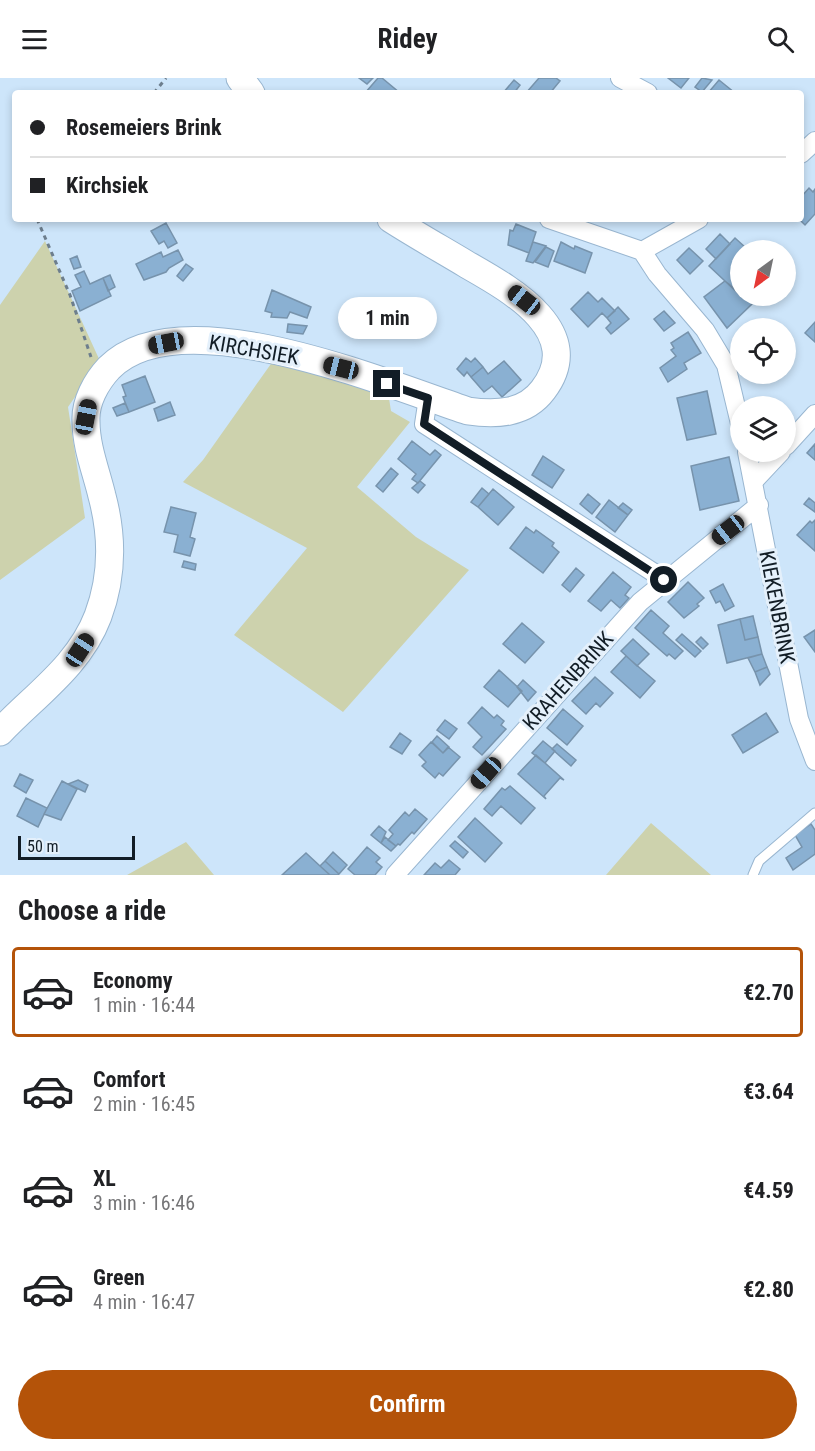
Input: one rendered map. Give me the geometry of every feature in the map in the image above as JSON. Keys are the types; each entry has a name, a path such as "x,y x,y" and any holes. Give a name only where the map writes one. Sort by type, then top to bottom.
{"main road":[{"name":"KIRCHSIEK","path":"0,732 72,661 98,615 107,586 112,558 110,528 86,434 88,403 99,381 113,364 144,347 188,340 214,340 268,349 341,368 468,411 489,414 511,412 527,405 547,385 555,363 555,349 551,334 534,308 514,293 396,222"}],"street":[{"path":"620,78 642,90"},
{"path":"804,151 815,141"},
{"path":"558,222 642,251 657,274 705,330 726,364 734,396"},
{"path":"642,251 694,222"},
{"path":"428,398 424,424 664,580"},
{"path":"796,435 815,414"},
{"name":"KIEKENBRINK","path":"749,462 759,505 774,599 799,719 815,761"},
{"path":"754,481 772,462"},
{"name":"KRAHENBRINK","path":"395,875 591,654 664,580 759,505"}],"lane":[{"path":"753,875 759,861 815,813"}],"path":[{"path":"156,90 166,78"},
{"path":"38,222 70,295 99,381"}],"green space":[{"path":"45,241 100,361 68,407 85,518 0,580 0,305"},
{"path":"273,361 388,392 391,411 410,422 357,487 416,537 469,570 343,712 234,635 307,548 183,482 203,460"},
{"path":"651,823 711,875 606,875"},
{"path":"186,842 214,875 127,875"}],"building":[{"path":"359,78 373,78 367,84"},
{"path":"378,78 382,78 396,90 368,90"},
{"path":"539,78 556,78 560,81 552,90 529,90"},
{"path":"668,78 689,78 681,88"},
{"path":"702,78 712,80 704,90 695,87"},
{"path":"514,80 520,85 516,90 506,90"},
{"path":"719,80 731,90 711,90"},
{"path":"809,188 813,192 815,189 815,214 805,225 802,222 804,222 804,194"},
{"path":"166,223 177,243 168,248 164,241 159,244 151,231"},
{"path":"516,224 536,232 529,253 508,245 510,230 513,231"},
{"path":"720,234 730,244 716,259 706,249"},
{"path":"533,242 546,246 533,263 526,261"},
{"path":"561,242 574,249 575,246 592,253 585,273 554,261"},
{"path":"730,243 730,286 709,266"},
{"path":"546,247 554,251 548,267 535,262"},
{"path":"689,248 703,261 690,274 677,260"},
{"path":"178,250 183,260 166,272 144,280 136,264 161,252 163,257"},
{"path":"77,256 81,267 74,269 70,259"},
{"path":"186,264 193,269 183,281 177,276"},
{"path":"84,271 90,284 103,278 111,296 80,311 72,291 81,287 75,275"},
{"path":"110,275 115,287 108,291 103,278"},
{"path":"725,281 730,285 730,306 750,306 737,318 730,318 730,325 727,328 704,297"},
{"path":"272,290 311,307 307,318 290,312 287,318 271,317 272,313 265,311"},
{"path":"588,292 598,302 602,298 615,311 607,318 602,313 588,327 571,309"},
{"path":"618,307 629,319 611,334 606,328 611,323 607,318"},
{"path":"664,311 675,323 664,331 654,319"},
{"path":"815,322 815,342 805,333"},
{"path":"288,324 307,326 303,334 287,332"},
{"path":"688,332 701,353 684,363 687,369 668,382 660,368 676,356 671,350 674,348 671,343"},
{"path":"466,358 471,362 475,358 483,367 471,377 467,372 464,376 457,369"},
{"path":"504,361 521,380 502,397 492,386 484,392 471,377 483,367 488,374"},
{"path":"145,376 155,402 129,412 123,397 126,396 122,385"},
{"path":"707,391 716,434 687,440 677,398"},
{"path":"170,402 175,415 158,421 154,409"},
{"path":"125,403 129,412 117,416 113,408"},
{"path":"412,441 430,455 435,450 441,455 418,483 412,479 416,474 398,459"},
{"path":"815,444 815,460 807,453"},
{"path":"543,456 564,470 552,488 532,475"},
{"path":"729,457 739,501 700,510 691,466"},
{"path":"391,468 398,474 383,492 376,486"},
{"path":"420,481 425,485 418,493 412,488"},
{"path":"482,488 489,494 478,507 471,502"},
{"path":"493,489 514,507 498,525 478,507"},
{"path":"588,494 600,504 592,514 580,504"},
{"path":"809,498 815,503 815,512 804,504"},
{"path":"609,500 628,515 615,532 596,517"},
{"path":"623,503 632,510 628,515 618,508"},
{"path":"171,507 196,513 190,537 195,539 190,556 174,552 178,535 164,532"},
{"path":"815,520 815,551 797,535 810,521 812,523"},
{"path":"526,527 534,533 536,530 554,543 552,546 559,552 543,573 510,548"},
{"path":"184,561 196,564 195,570 182,567"},
{"path":"576,568 584,575 570,592 562,585"},
{"path":"613,572 631,587 625,595 629,598 620,608 611,600 601,611 588,601"},
{"path":"688,582 704,598 697,604 699,606 684,618 668,602"},
{"path":"723,584 734,606 725,611 720,601 716,603 710,591"},
{"path":"651,610 669,626 663,633 683,651 675,659 669,654 667,656 635,628"},
{"path":"753,616 758,637 745,640 740,619"},
{"path":"740,619 745,640 758,637 762,654 727,663 718,625"},
{"path":"522,623 544,642 525,663 503,644"},
{"path":"815,630 815,652 804,637"},
{"path":"682,634 701,651 695,657 676,640"},
{"path":"701,637 708,644 703,649 696,642"},
{"path":"633,639 649,654 637,666 621,651"},
{"path":"762,654 767,667 755,672 748,658"},
{"path":"626,656 655,681 640,698 611,672"},
{"path":"767,667 770,674 760,685 755,672"},
{"path":"499,670 522,691 508,707 484,687"},
{"path":"595,677 613,693 600,707 596,703 586,714 572,701"},
{"path":"523,680 536,692 528,701 517,687"},
{"path":"482,707 494,718 497,715 504,721 501,725 506,729 482,755 473,747 482,737 468,723"},
{"path":"563,709 583,726 567,745 547,728"},
{"path":"766,713 778,732 743,753 732,735"},
{"path":"445,720 457,729 449,739 437,730"},
{"path":"400,733 411,741 402,754 390,747"},
{"path":"437,736 449,747 443,753 432,742"},
{"path":"543,741 555,751 545,763 532,753"},
{"path":"431,742 443,753 448,747 460,757 443,776 439,773 435,778 422,766 426,762 419,755"},
{"path":"557,744 576,760 571,766 552,749"},
{"path":"536,755 564,780 560,778 544,796 546,799 518,774"},
{"path":"20,774 33,780 26,793 14,786"},
{"path":"78,780 88,785 85,792 68,784"},
{"path":"62,781 77,789 61,820 44,814"},
{"path":"510,786 535,808 521,824 501,806 492,816 484,809 502,788 505,790"},
{"path":"26,798 47,808 38,827 17,816"},
{"path":"415,809 427,819 414,834 412,832 400,845 396,846 388,840 393,834 389,830 405,812 409,816"},
{"path":"475,818 502,843 485,862 458,837"},
{"path":"811,824 815,830 815,854 793,870 786,858 802,847 795,835"},
{"path":"379,826 386,832 381,843 371,835"},
{"path":"385,837 396,846 391,851 381,843"},
{"path":"455,841 468,852 463,858 450,846"},
{"path":"367,847 380,858 376,862 382,867 375,875 355,875 348,869"},
{"path":"333,852 347,865 339,874 325,861"},
{"path":"306,853 330,875 282,875"},
{"path":"449,860 460,869 455,875 424,875 435,863 441,868"},
{"path":"325,861 338,875 330,875 320,866"}],"route":[{"path":"387,384 428,398 424,424 664,580"}]}
